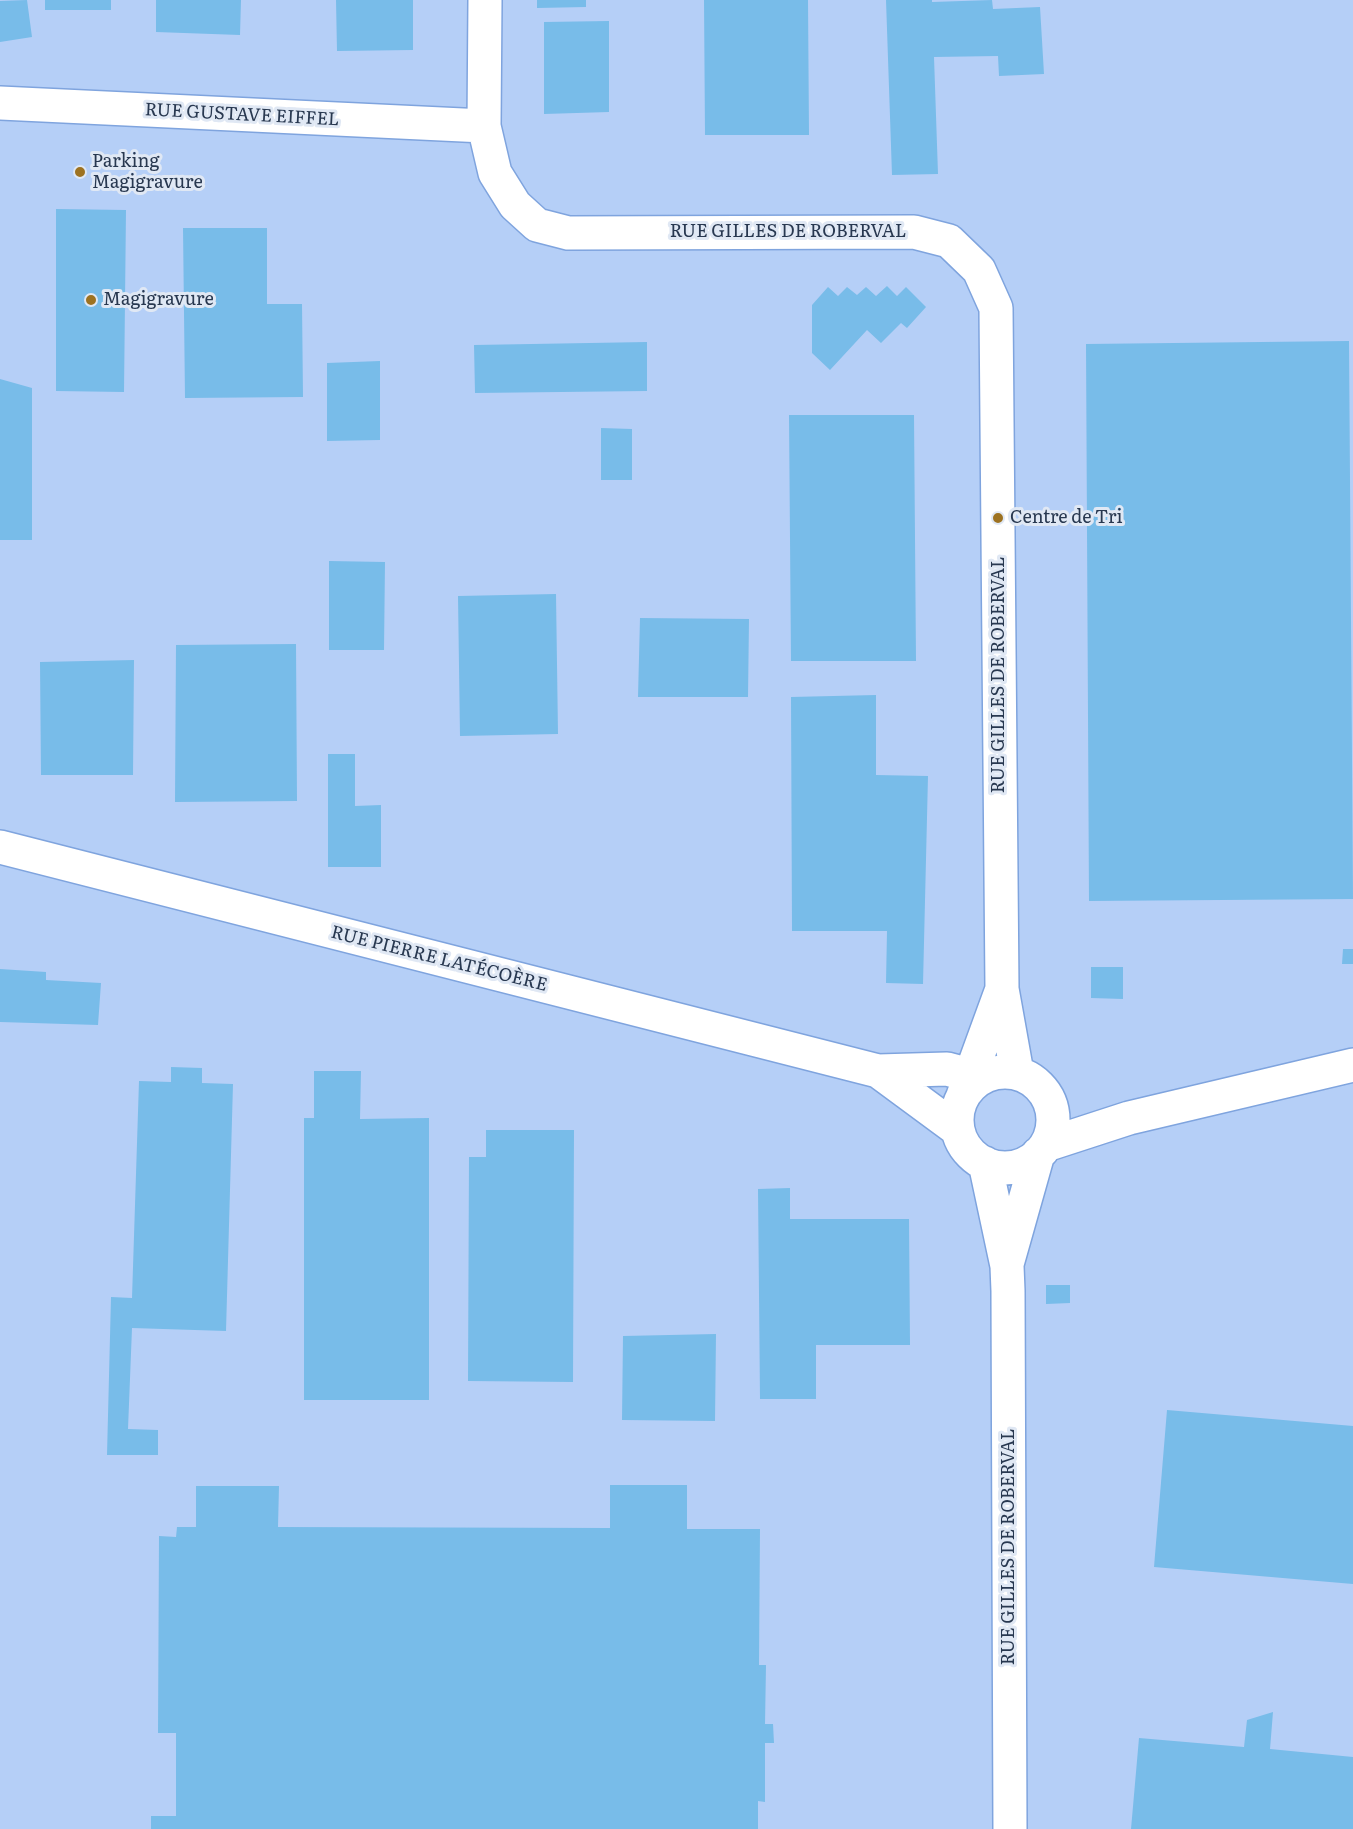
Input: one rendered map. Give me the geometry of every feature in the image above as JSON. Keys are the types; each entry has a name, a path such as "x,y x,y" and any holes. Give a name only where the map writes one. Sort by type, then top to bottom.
{"street":[{"name":"RUE GILLES DE ROBERVAL","path":"485,0 484,126 495,173 515,205 537,225 567,233 914,232 949,242 979,270 996,308 1002,989 1017,1073"},
{"name":"RUE GUSTAVE EIFFEL","path":"0,103 484,126"},
{"name":"RUE PIERRE LATÉCOÈRE","path":"0,847 878,1071 947,1069 971,1083"},
{"name":"RUE GILLES DE ROBERVAL","path":"971,1083 1002,989"},
{"path":"1042,1150 1052,1128 1052,1110 1045,1094 1033,1081 1017,1073 999,1072 971,1083 957,1113 958,1130 963,1144 972,1155 984,1163 998,1167 1013,1167 1026,1163 1042,1150 1129,1118 1353,1065"},
{"name":"RUE PIERRE LATÉCOÈRE","path":"878,1071 958,1130"},
{"path":"1052,1110 1129,1118"},
{"name":"RUE GILLES DE ROBERVAL","path":"1007,1266 1042,1150"},
{"name":"RUE GILLES DE ROBERVAL","path":"984,1163 1007,1266 1010,1829"}],"shaded area":[{"path":"0,0 1353,0 1353,1829 0,1829"}],"building":[{"path":"27,0 32,37 0,42 0,1"},
{"path":"45,0 111,0 111,10 45,10"},
{"path":"156,0 241,0 240,35 156,32"},
{"path":"336,0 413,0 413,50 337,51"},
{"path":"537,0 586,0 586,7 537,8"},
{"path":"704,0 808,0 809,135 705,135"},
{"path":"886,0 932,0 932,2 992,0 993,9 1040,7 1044,74 999,76 998,56 934,57 938,174 892,175"},
{"path":"609,21 609,112 544,114 544,22"},
{"name":"Magigravure","path":"56,209 126,210 124,392 56,391"},
{"path":"183,228 267,228 267,304 302,304 303,397 185,398"},
{"path":"887,286 897,296 906,287 926,307 907,328 901,323 881,343 867,330 830,370 812,353 812,305 828,287 838,296 847,287 857,295 866,287 876,296"},
{"path":"1349,341 1353,899 1089,901 1086,344"},
{"path":"647,342 647,391 475,393 474,345"},
{"path":"380,361 380,440 327,441 327,363"},
{"path":"0,379 32,388 32,540 0,540"},
{"path":"789,415 914,415 916,661 791,661"},
{"path":"601,428 632,429 632,480 601,480"},
{"path":"329,561 385,562 384,650 329,650"},
{"path":"556,594 558,734 460,736 458,596"},
{"path":"640,618 749,619 748,697 638,697"},
{"path":"296,644 297,801 175,802 176,645"},
{"path":"134,660 133,775 41,775 40,662"},
{"path":"876,695 876,775 928,776 923,984 886,983 887,931 792,931 791,697"},
{"path":"328,754 355,754 355,806 381,805 381,867 328,867"},
{"path":"1343,949 1353,949 1353,964 1342,964"},
{"path":"1091,967 1123,967 1123,999 1091,998"},
{"path":"0,969 46,972 46,980 101,983 98,1025 0,1022"},
{"path":"171,1067 202,1068 202,1083 233,1084 226,1331 132,1328 128,1429 158,1430 158,1455 107,1455 111,1297 132,1298 139,1081 171,1082"},
{"path":"314,1071 361,1071 360,1119 429,1118 429,1400 304,1400 304,1118 314,1118"},
{"path":"486,1130 574,1130 573,1382 468,1381 469,1157 486,1157"},
{"path":"790,1188 790,1219 909,1219 910,1345 816,1345 816,1399 760,1399 758,1189"},
{"path":"1046,1285 1070,1285 1070,1303 1046,1304"},
{"path":"716,1334 715,1421 622,1420 623,1336"},
{"path":"1167,1410 1353,1426 1353,1584 1154,1567"},
{"path":"610,1485 687,1485 687,1529 760,1529 759,1665 766,1665 765,1724 773,1724 774,1743 765,1743 765,1802 758,1801 758,1829 151,1829 151,1816 176,1816 176,1733 158,1733 159,1536 176,1537 177,1527 196,1527 196,1486 279,1486 278,1527 610,1528"},
{"path":"1273,1712 1270,1749 1353,1757 1353,1829 1131,1829 1139,1738 1244,1747 1247,1720"}],"place":[{"name":"Parking Magigravure","path":"80,172"},
{"name":"Magigravure","path":"91,300"},
{"name":"Centre de Tri","path":"998,518"}]}
